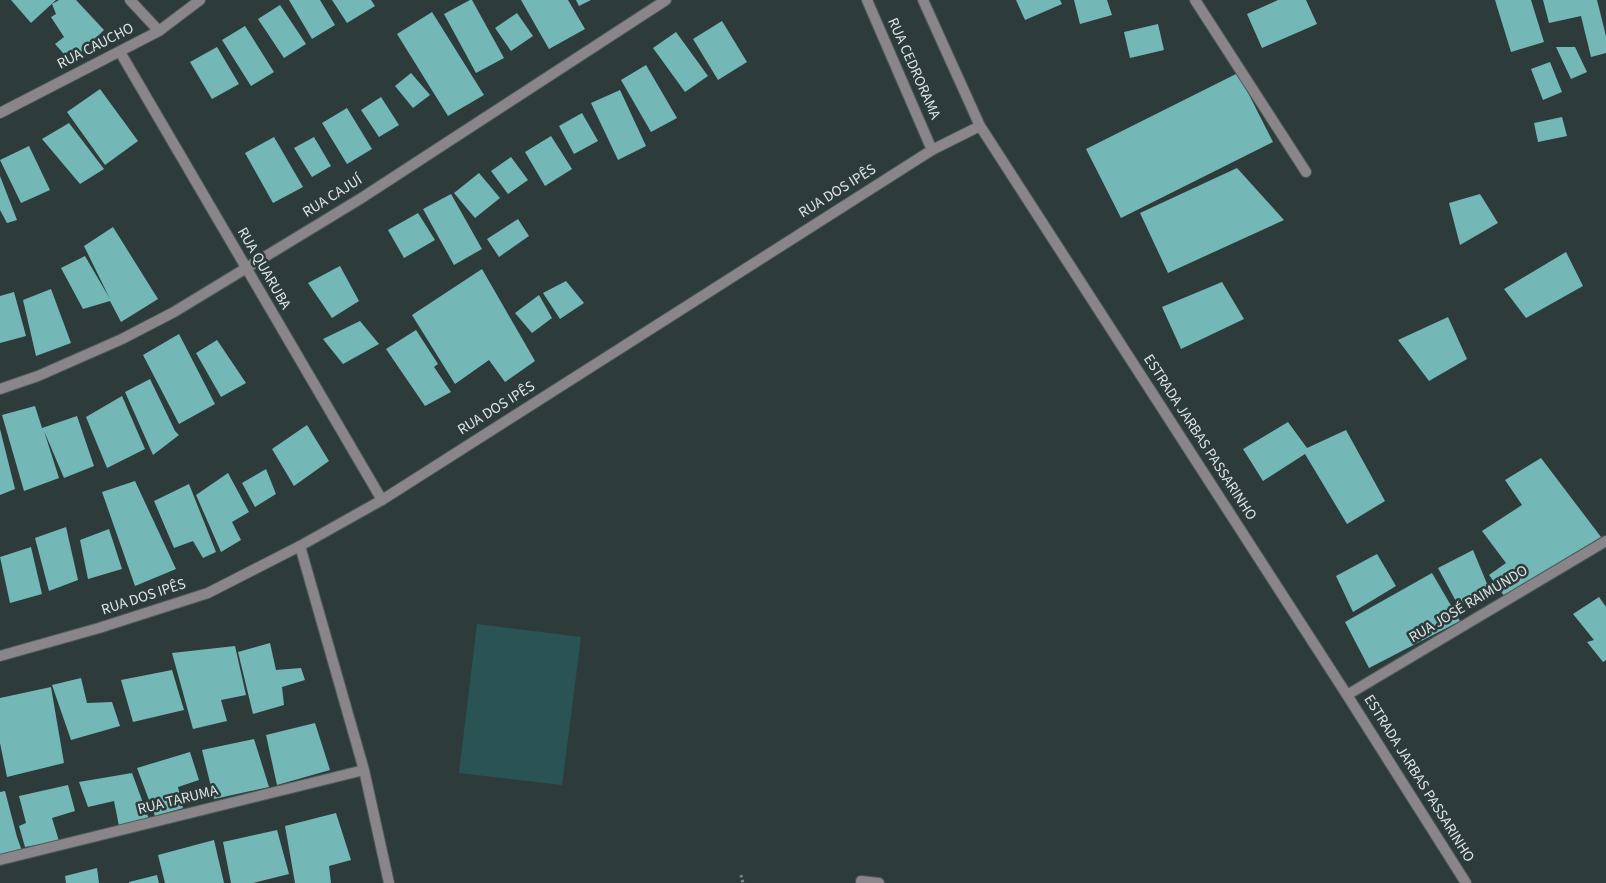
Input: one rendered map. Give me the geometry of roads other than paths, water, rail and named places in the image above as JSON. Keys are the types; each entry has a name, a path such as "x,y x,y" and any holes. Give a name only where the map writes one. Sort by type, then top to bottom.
{"street":[{"path":"130,0 159,31"},
{"name":"RUA CAUCHO","path":"0,113 159,31 200,0"},
{"name":"RUA CAJUÍ","path":"0,389 38,376 122,339 174,312 360,199 666,0"},
{"name":"RUA CEDRORAMA","path":"866,0 932,150"},
{"name":"ESTRADA JARBAS PASSARINHO","path":"923,0 980,126 1347,694 1466,883"},
{"path":"1195,0 1306,172"},
{"name":"RUA QUARUBA","path":"120,52 382,500"},
{"name":"RUA DOS IPÊS","path":"0,656 99,628 208,593 300,546 382,500 932,150 980,126"},
{"name":"RUA JOSÉ RAIMUNDO","path":"1347,694 1606,541"},
{"path":"300,546 364,770 389,883"},
{"name":"RUA TARUMA","path":"0,860 364,770"},
{"path":"861,881 879,883"}]}
